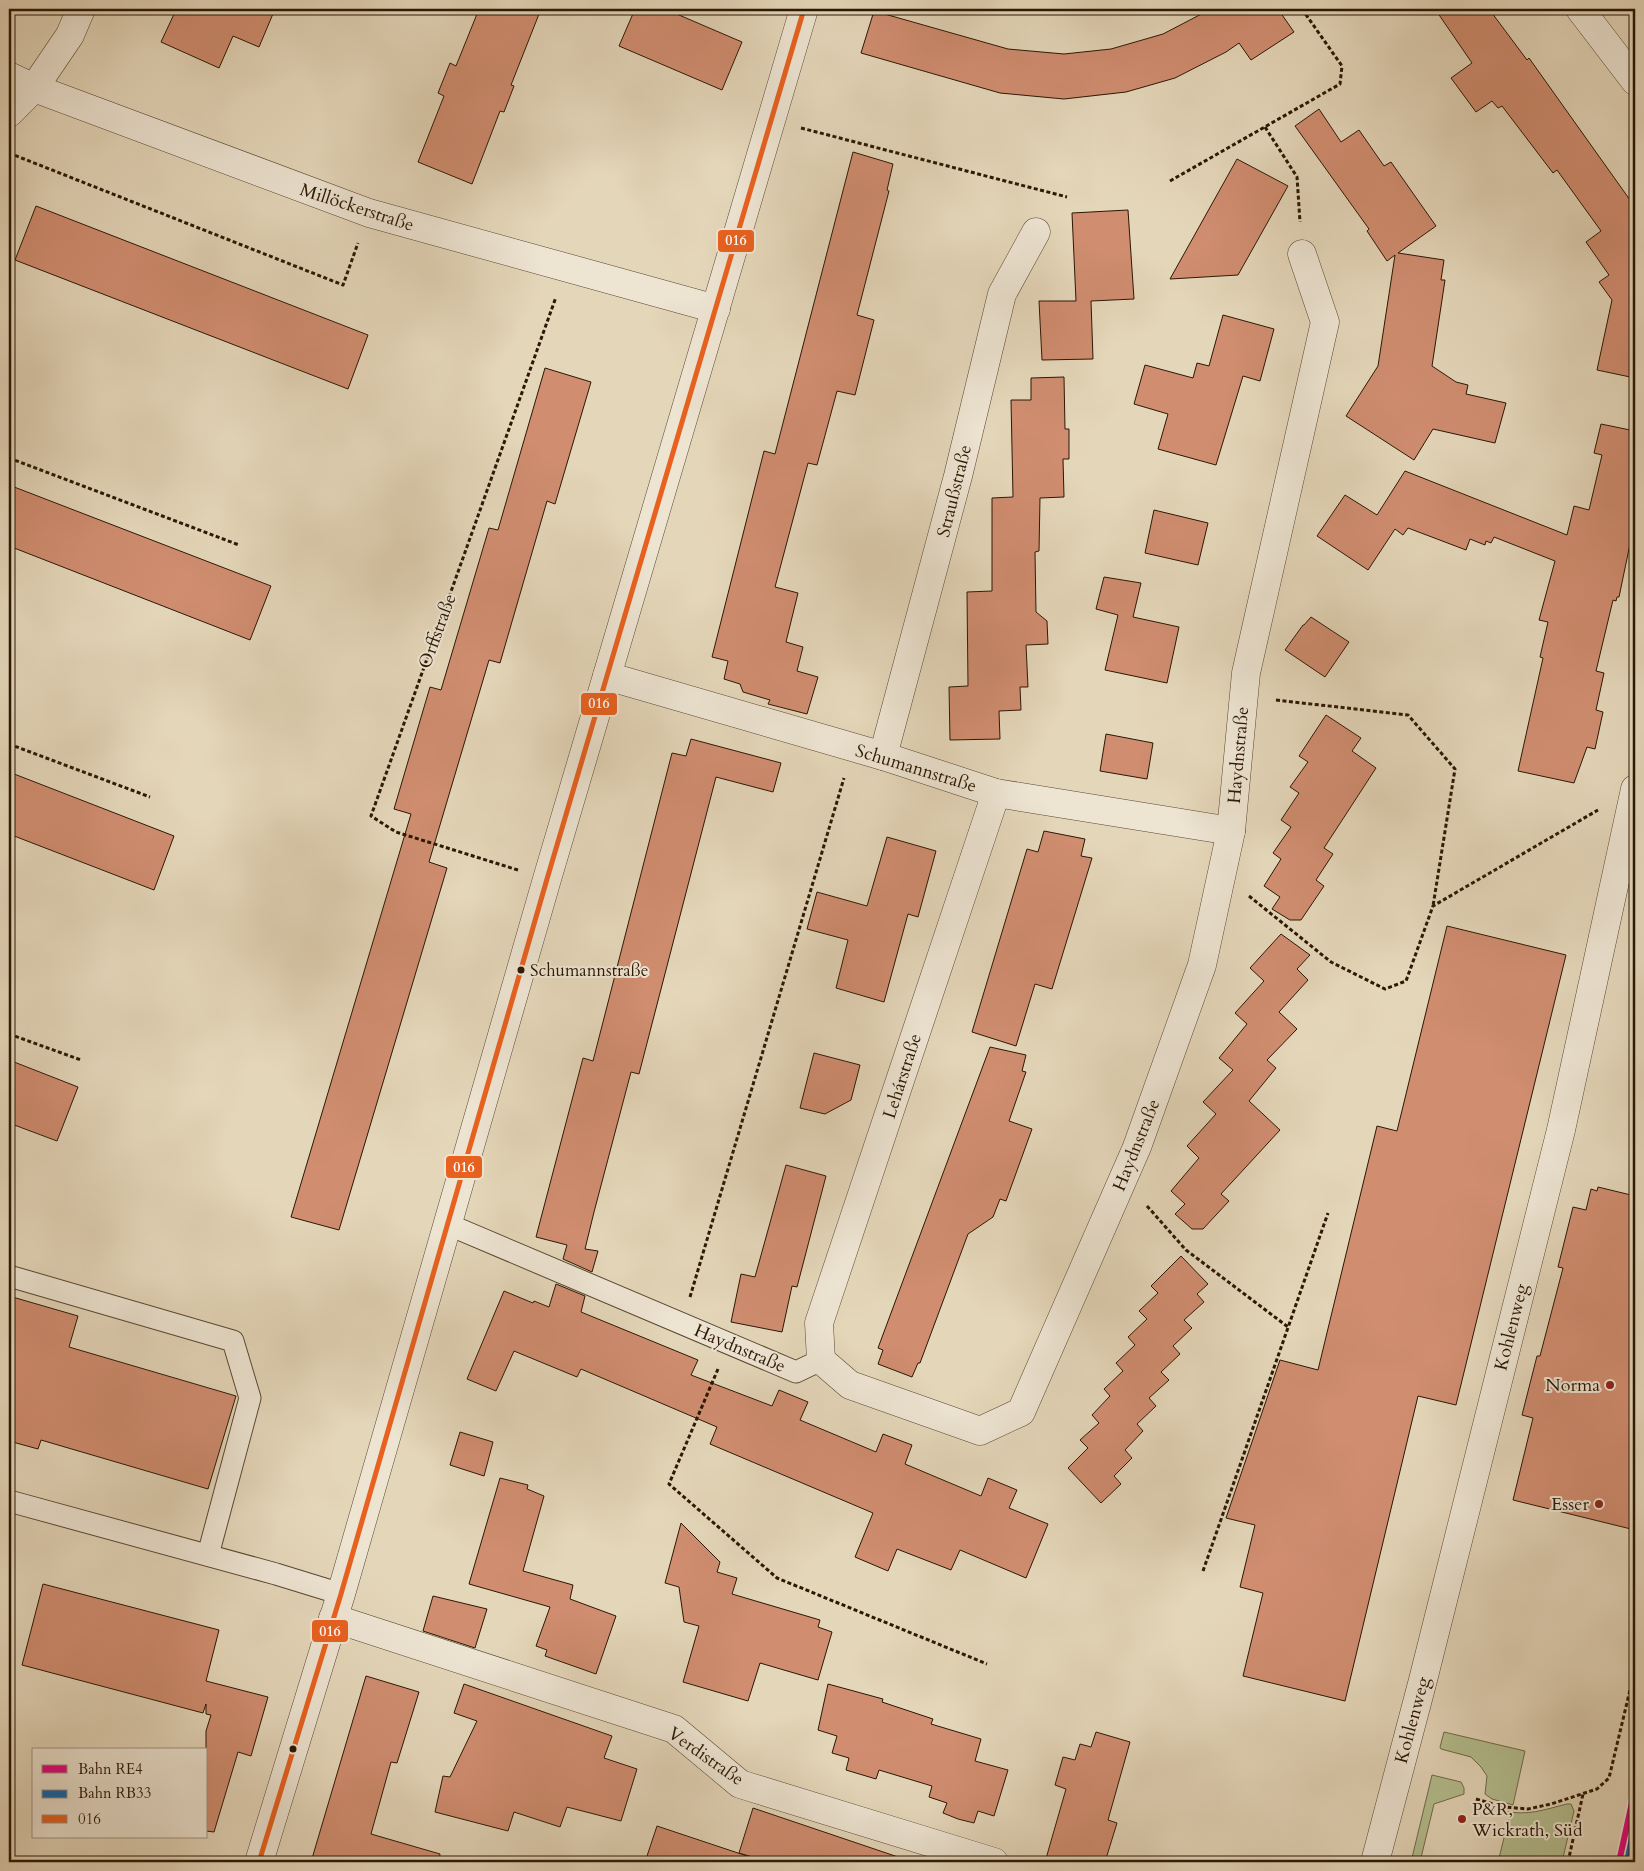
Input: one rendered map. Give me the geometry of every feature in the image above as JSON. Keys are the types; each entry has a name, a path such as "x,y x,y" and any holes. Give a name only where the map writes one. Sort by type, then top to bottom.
{"street":[{"path":"9,113 34,88 70,35 81,9"},
{"path":"258,1862 337,1606 547,879 804,9"},
{"path":"1580,9 1635,81"},
{"name":"Millöckerstraße","path":"9,76 34,88 369,213 716,309"},
{"name":"Straußstraße","path":"883,756 958,476 1002,294 1036,232"},
{"name":"Haydnstraße","path":"821,1360 850,1385 980,1431 1021,1412 1123,1180 1137,1147 1202,965 1231,831 1246,673 1325,322 1302,254"},
{"name":"Schumannstraße","path":"607,676 883,756 996,793 1231,831"},
{"name":"Kohlenweg","path":"1375,1862 1561,1130 1635,789"},
{"name":"Lehárstraße","path":"821,1360 820,1323 996,793"},
{"name":"Verdistraße","path":"337,1606 674,1730 740,1784 994,1862"}],"lane":[{"name":"Haydnstraße","path":"447,1224 796,1372 821,1360"},
{"path":"9,1276 233,1341 250,1398 208,1556"},
{"path":"9,1501 208,1556 337,1606"}],"path":[{"path":"1170,181 1340,84 1342,66 1302,9"},
{"path":"771,120 1066,197"},
{"path":"1265,127 1297,177 1302,254"},
{"path":"9,153 343,285 369,213"},
{"name":"Orffstraße","path":"547,879 396,832 371,816 566,268"},
{"path":"9,458 240,545"},
{"path":"1222,875 1332,962 1385,989 1406,981 1433,906 1455,768 1408,715 1244,696"},
{"path":"9,744 150,797"},
{"path":"682,1324 853,748"},
{"path":"1433,906 1602,808"},
{"path":"9,1034 80,1060"},
{"path":"1123,1180 1186,1250 1288,1327"},
{"path":"1202,1571 1328,1213"},
{"path":"729,1343 670,1484 778,1578 987,1664"},
{"path":"1476,1799 1504,1807 1528,1809 1551,1804 1597,1789 1609,1778 1635,1670"},
{"path":"1568,1862 1583,1794"}],"green space":[{"path":"1444,1732 1525,1751 1513,1805 1492,1799 1485,1794 1487,1776 1471,1757 1441,1749"},
{"path":"1432,1775 1461,1782 1464,1794 1434,1804 1420,1862 1411,1862"},
{"path":"1571,1804 1574,1811 1562,1862 1498,1862 1509,1818 1502,1811 1528,1813"}],"building":[{"path":"168,9 275,9 259,47 233,36 219,68 161,42 175,12"},
{"path":"479,9 541,9 511,85 514,86 504,112 500,111 472,184 418,162 444,96 438,93 450,63 456,66"},
{"path":"635,9 665,9 742,42 722,90 619,46"},
{"path":"1211,9 1278,9 1294,32 1251,60 1239,43 1226,52 1175,78 1126,92 1064,99 1000,93 861,53 874,11 1008,49 1064,54 1111,49 1163,34"},
{"path":"1435,9 1489,9 1527,60 1529,58 1635,207 1635,378 1597,370 1612,300 1599,282 1609,275 1586,242 1601,231 1557,170 1553,173 1502,106 1498,108 1492,101 1476,112 1451,78 1472,63"},
{"path":"1319,109 1341,142 1359,130 1384,166 1391,162 1436,226 1398,253 1444,260 1441,280 1445,280 1432,366 1456,382 1468,385 1466,394 1506,403 1495,443 1433,429 1414,460 1346,416 1378,366 1395,255 1387,261 1367,231 1369,229 1295,126"},
{"path":"853,152 893,164 887,190 889,191 857,315 874,320 855,395 837,391 817,465 808,463 775,587 798,593 786,642 803,647 797,671 818,677 807,714 768,704 770,700 743,692 740,684 724,679 728,661 712,657 764,451 775,454"},
{"path":"1237,159 1288,186 1238,275 1170,279"},
{"path":"36,206 368,335 348,389 15,260"},
{"path":"1128,210 1134,299 1091,301 1093,359 1042,360 1039,301 1076,301 1072,213"},
{"path":"1223,315 1274,329 1260,381 1243,376 1216,465 1158,449 1168,414 1134,404 1145,365 1193,378 1197,363 1209,366"},
{"path":"545,368 591,382 555,504 547,501 500,663 489,660 429,862 447,868 339,1230 291,1217 411,814 394,809 430,687 441,690 489,528 498,530"},
{"path":"1064,377 1065,429 1069,429 1069,459 1063,459 1064,497 1040,498 1039,551 1035,552 1036,612 1047,621 1048,644 1026,645 1028,687 1020,687 1021,710 999,711 1000,739 950,740 949,687 968,686 967,592 992,591 992,498 1013,497 1011,400 1031,400 1031,378"},
{"path":"1601,424 1635,431 1635,520 1619,597 1617,597 1616,601 1613,600 1596,671 1604,673 1596,710 1603,712 1595,749 1587,747 1574,783 1518,771 1543,658 1540,657 1548,622 1539,620 1555,561 1494,537 1491,543 1486,541 1485,545 1470,539 1466,550 1408,528 1403,535 1395,529 1368,570 1317,536 1345,495 1377,515 1405,471 1567,535 1574,506 1589,510 1602,455 1594,453"},
{"path":"9,485 271,586 250,640 9,546"},
{"path":"1154,510 1208,523 1198,565 1145,553"},
{"path":"1104,577 1141,583 1133,617 1179,627 1167,683 1105,670 1118,615 1096,609"},
{"path":"1311,617 1349,642 1325,677 1285,650"},
{"path":"1326,715 1361,738 1352,751 1376,768 1324,848 1333,854 1316,880 1324,886 1301,920 1290,920 1272,909 1280,897 1264,886 1281,859 1273,853 1291,827 1281,820 1299,793 1290,787 1308,762 1299,756"},
{"path":"1106,734 1153,743 1147,779 1100,771"},
{"path":"691,739 781,763 773,792 716,777 639,1074 631,1072 594,1212 585,1249 598,1251 592,1272 563,1259 567,1245 536,1237 583,1058 593,1061 672,753 686,756"},
{"path":"9,772 174,836 154,890 9,834"},
{"path":"1044,831 1085,839 1081,856 1092,858 1052,989 1035,984 1016,1046 972,1032 1027,849 1038,852"},
{"path":"887,837 936,851 918,917 908,914 884,1002 836,988 848,940 807,929 817,892 867,906"},
{"path":"1447,926 1566,955 1456,1405 1418,1396 1345,1701 1243,1676 1263,1593 1240,1587 1255,1525 1226,1518 1280,1360 1318,1370 1377,1126 1397,1131"},
{"path":"1281,934 1310,955 1297,969 1308,980 1279,1012 1297,1029 1267,1060 1276,1068 1249,1101 1280,1130 1221,1194 1229,1201 1203,1229 1192,1229 1175,1214 1185,1204 1171,1191 1199,1158 1187,1146 1216,1114 1203,1102 1233,1070 1219,1058 1247,1024 1235,1013 1264,981 1250,968"},
{"path":"990,1047 1026,1055 1022,1071 1026,1072 1009,1121 1032,1129 1006,1201 1000,1199 993,1217 968,1234 920,1363 918,1363 912,1377 878,1364 883,1350 878,1348"},
{"path":"814,1053 860,1065 851,1100 825,1114 800,1108"},
{"path":"9,1060 78,1087 57,1141 9,1123"},
{"path":"786,1165 826,1176 797,1287 792,1286 782,1332 731,1322 741,1274 755,1277"},
{"path":"1598,1187 1635,1196 1635,1530 1513,1500 1533,1418 1522,1415 1563,1268 1558,1267 1573,1207 1586,1210 1591,1189 1597,1191"},
{"path":"1181,1256 1208,1284 1197,1294 1204,1302 1184,1320 1192,1328 1173,1346 1180,1354 1161,1372 1169,1380 1149,1398 1156,1406 1137,1424 1143,1431 1125,1450 1132,1458 1114,1476 1121,1484 1101,1503 1068,1468 1088,1448 1080,1440 1099,1423 1092,1415 1110,1396 1104,1389 1123,1371 1116,1363 1135,1345 1128,1337 1147,1319 1139,1311 1158,1293 1151,1286"},
{"path":"556,1284 585,1296 581,1312 698,1360 691,1375 772,1406 779,1390 808,1402 800,1420 876,1452 883,1434 912,1445 905,1464 981,1496 988,1478 1017,1490 1009,1508 1048,1524 1026,1578 960,1550 951,1570 897,1549 888,1571 855,1557 873,1513 710,1444 717,1427 581,1369 577,1377 514,1351 496,1391 467,1379 504,1291 533,1303 534,1301 549,1307"},
{"path":"9,1296 78,1316 69,1347 236,1396 208,1489 41,1440 38,1449 9,1441"},
{"path":"460,1432 493,1442 484,1476 450,1465"},
{"path":"500,1478 528,1485 527,1489 544,1496 523,1571 573,1585 570,1599 616,1616 596,1674 545,1656 547,1650 536,1646 550,1607 469,1584"},
{"path":"681,1523 720,1562 717,1572 737,1578 732,1594 820,1620 818,1627 832,1632 818,1680 760,1663 748,1701 683,1682 699,1626 684,1622 679,1587 665,1583"},
{"path":"43,1584 219,1630 206,1681 268,1697 251,1756 238,1752 214,1832 208,1831 208,1748 206,1748 206,1731 211,1715 206,1714 206,1704 203,1713 22,1665"},
{"path":"433,1596 487,1609 475,1648 423,1631"},
{"path":"366,1676 419,1692 397,1763 391,1762 371,1834 440,1854 439,1862 311,1862"},
{"path":"464,1684 612,1736 604,1758 637,1769 621,1821 567,1807 560,1827 514,1812 508,1831 435,1812 443,1776 450,1777 477,1721 454,1713"},
{"path":"828,1684 883,1699 882,1702 933,1719 931,1724 981,1739 975,1761 1008,1770 994,1816 978,1811 974,1823 958,1819 943,1813 947,1803 929,1797 932,1786 879,1770 876,1779 846,1770 849,1758 832,1753 837,1736 818,1730"},
{"path":"1096,1732 1130,1742 1108,1820 1117,1823 1105,1862 1045,1862 1066,1789 1055,1785 1063,1757 1075,1760 1080,1744 1091,1747"},
{"path":"753,1808 901,1858 900,1862 769,1862 739,1853"},
{"path":"657,1826 750,1857 749,1862 645,1862"}],"rail line":[{"name":"RE4","path":"1619,1862 1635,1789"},
{"name":"RB33","path":"1627,1862 1635,1823"}],"transit line":[{"name":"016","path":"259,1862 341,1594 547,879 804,9"}],"place":[{"name":"Schumannstraße","path":"521,970"},
{"name":"Norma","path":"1610,1385"},
{"name":"Esser","path":"1599,1504"},
{"name":"P&R, Wickrath, Süd","path":"1462,1819"}]}
